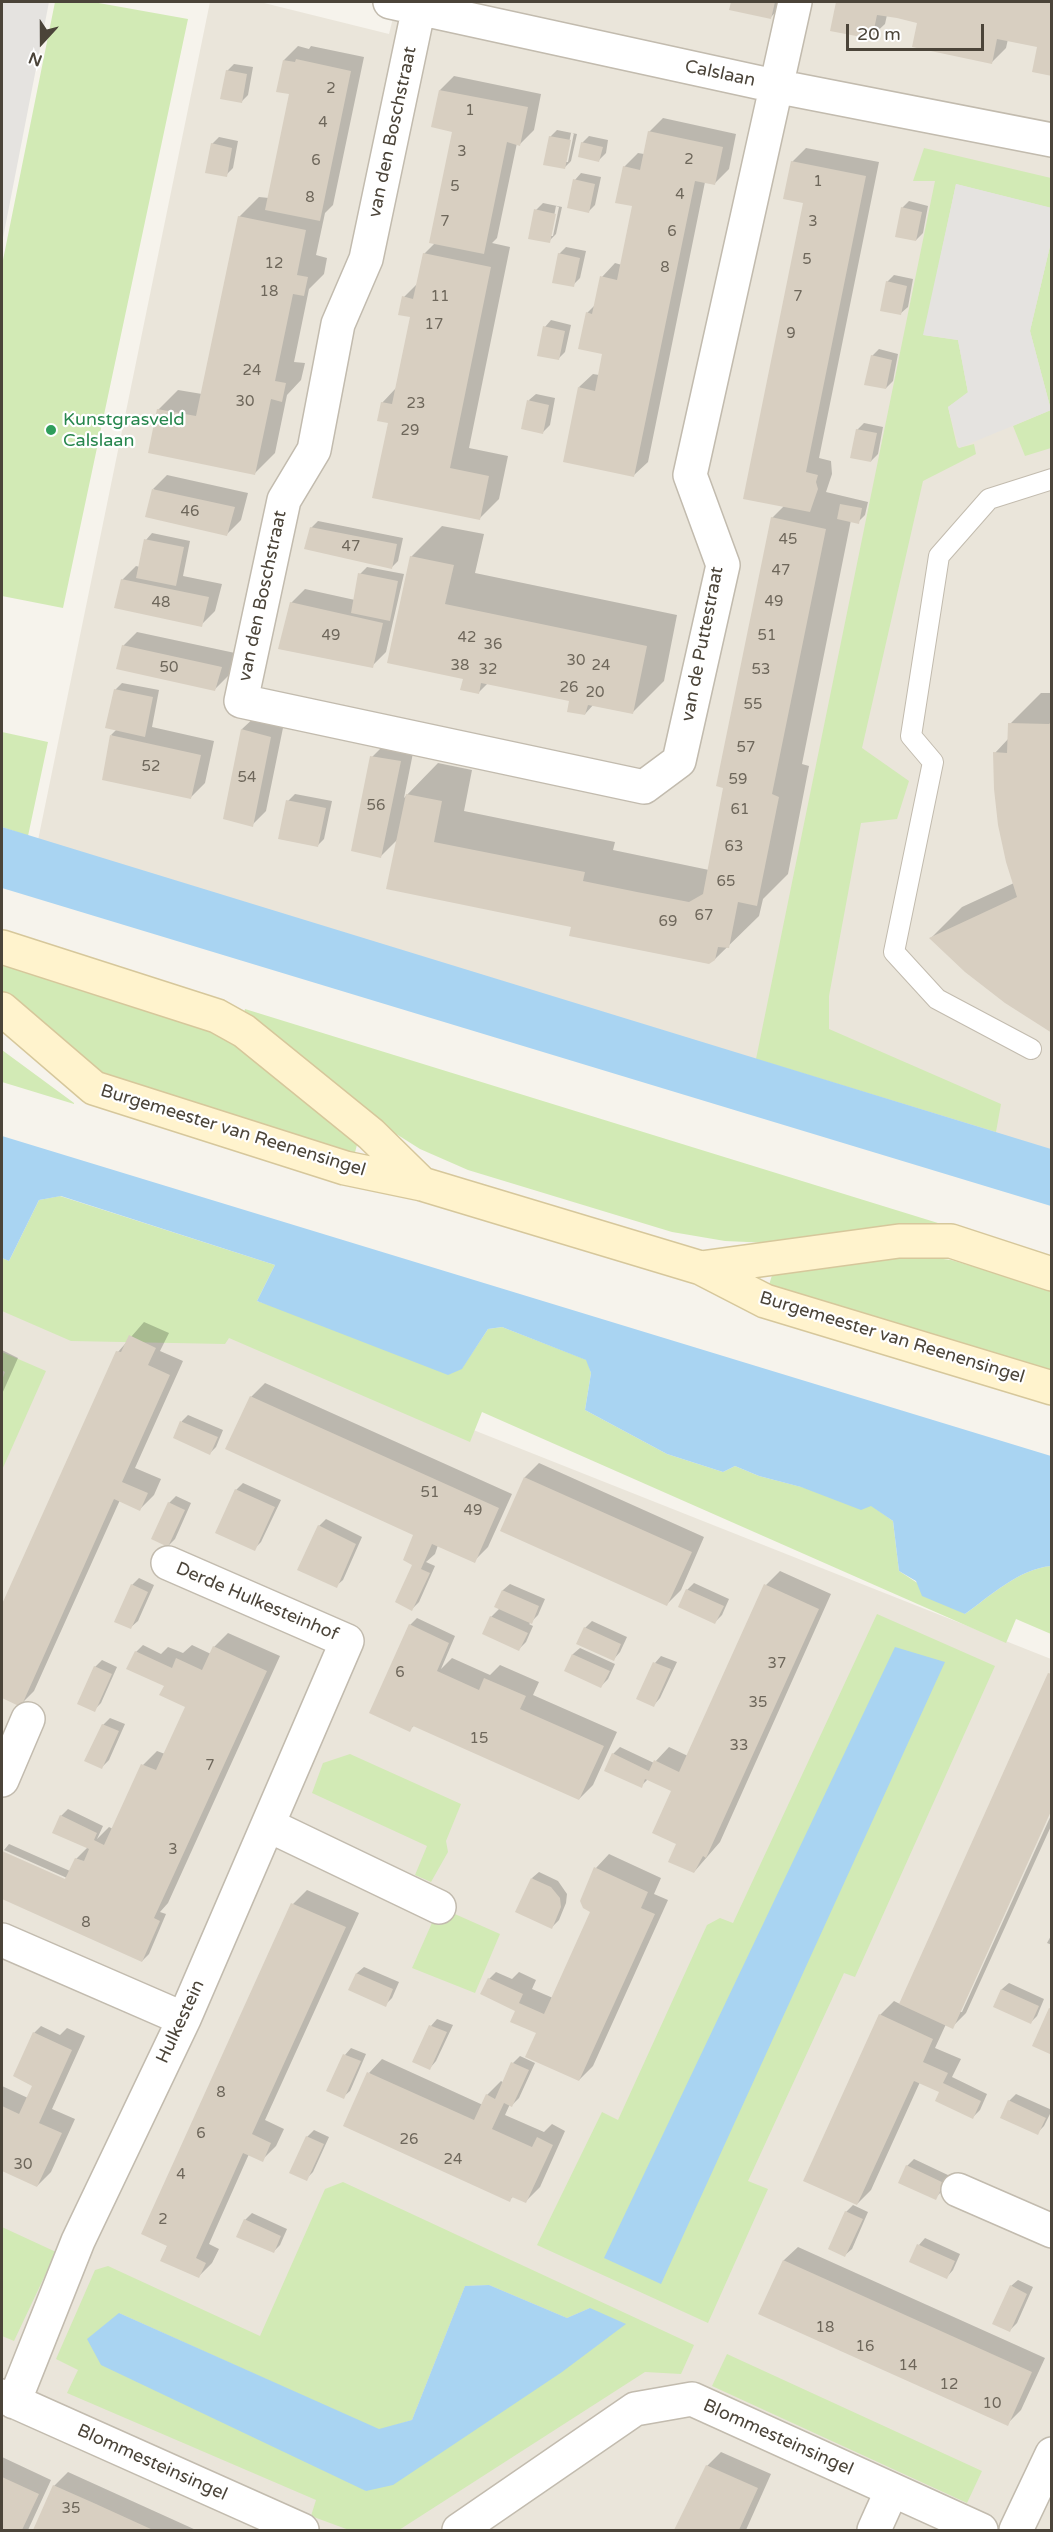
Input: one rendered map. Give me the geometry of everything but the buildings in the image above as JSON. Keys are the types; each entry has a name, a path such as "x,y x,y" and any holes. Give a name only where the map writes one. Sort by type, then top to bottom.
{"main road":[{"name":"Burgemeester van Reenensingel","path":"2,947 217,1016 244,1031 371,1134 422,1184"},
{"name":"Burgemeester van Reenensingel","path":"2,1009 94,1088 345,1168 422,1184 701,1268 765,1301 1052,1388"},
{"name":"Burgemeester van Reenensingel","path":"701,1268 899,1241 951,1241 1052,1274"}],"street":[{"name":"van de Puttestraat","path":"418,738 644,787 679,761 723,565 690,475 795,2"},
{"name":"Calslaan","path":"410,4 775,86 1052,140"},
{"name":"van den Boschstraat","path":"410,4 366,259 338,324 314,450 284,500 241,701 418,738"},
{"name":"Derde Hulkesteinhof","path":"168,1563 347,1641"},
{"name":"Hulkestein","path":"8,2399 78,2241 184,2019 347,1641"},
{"path":"2,1780 28,1719"},
{"path":"268,1825 439,1907"},
{"path":"2,1940 184,2019"},
{"path":"958,2190 1052,2231"},
{"name":"Blommesteinsingel","path":"8,2399 302,2530"},
{"name":"Blommesteinsingel","path":"459,2530 635,2409 693,2399 981,2530"},
{"path":"1016,2530 1052,2454"},
{"path":"874,2530 892,2490"}],"lane":[{"path":"1031,1049 937,999 894,952 933,762 911,736 939,556 989,499 1052,479"}],"shaded area":[{"path":"2,2 49,2 2,243"},
{"path":"210,2 260,2 389,34 397,2 1051,2 1051,1177 36,850"},
{"path":"956,184 1052,208 1051,242 1030,331 1051,410 959,448 948,407 968,392 958,340 923,335"},
{"path":"85,1276 1051,1659 1051,2530 2,2530 2,1298"}],"green space":[{"name":"Kunstgrasveld Calslaan","path":"55,2 93,2 188,19 63,608 2,596 2,265"},
{"path":"924,148 1051,178 1051,208 956,184 924,335 958,340 968,393 948,407 957,446 959,448 974,444 976,454 923,481 862,748 909,781 897,819 861,823 829,996 829,1029 1001,1104 996,1132 756,1059 935,181 913,181"},
{"path":"1051,242 1051,410 1030,331"},
{"path":"1051,410 1051,448 1025,456 1013,426"},
{"path":"2,732 48,742 28,836 2,827"},
{"path":"2,965 208,1029 253,1054 358,1141 353,1160 108,1080 2,997"},
{"path":"245,1009 938,1223 937,1226 770,1243 725,1241 672,1232 468,1170 420,1149 374,1120 244,1013"},
{"path":"2,1050 74,1103 74,1104 2,1082"},
{"path":"60,1196 275,1265 257,1301 462,1368 488,1329 502,1327 587,1360 591,1373 585,1410 667,1454 723,1472 735,1466 759,1476 871,1505 893,1521 899,1571 965,1614 1016,1578 1039,1568 1051,1566 1051,1634 1016,1619 1006,1643 482,1412 470,1442 229,1338 225,1344 71,1341 2,1311 2,1258 9,1261 39,1200"},
{"path":"873,1256 920,1256 951,1260 1051,1289 1051,1373 768,1288 774,1269"},
{"path":"2,1352 46,1371 2,1470 2,1380 5,1372 2,1370"},
{"path":"877,1614 995,1666 855,1977 844,1973 748,2181 768,2189 708,2323 537,2245 602,2112 618,2120 707,1925 720,1918 733,1923"},
{"path":"350,1754 461,1804 446,1841 448,1852 431,1882 415,1875 427,1846 312,1793 323,1763"},
{"path":"439,1907 500,1934 475,1993 412,1968"},
{"path":"343,2182 694,2345 681,2374 645,2372 399,2530 349,2530 311,2516 316,2500 67,2393 78,2370 56,2359 95,2270 108,2266 260,2336 325,2189","holes":["489,2285 567,2318 590,2308 366,2491 119,2313 379,2430 412,2420 465,2286"]},
{"path":"2,2227 56,2252 14,2341 2,2336"},
{"path":"727,2354 982,2471 967,2503 712,2386"}],"water":[{"path":"2,827 1051,1149 1051,1206 2,888"},
{"path":"2,1136 1051,1456 1051,1566 1039,1568 1016,1578 965,1614 922,1596 916,1581 899,1571 893,1521 871,1506 861,1510 801,1487 759,1476 735,1466 723,1472 667,1454 585,1410 591,1373 586,1360 502,1327 488,1329 462,1369 448,1375 257,1301 275,1265 61,1196 39,1200 9,1261 2,1258"},
{"path":"895,1647 945,1662 661,2284 604,2258"},
{"path":"489,2285 567,2318 590,2308 626,2324 562,2372 393,2485 366,2491 101,2365 87,2339 119,2313 379,2429 412,2420 465,2286"}],"place":[{"name":"Kunstgrasveld Calslaan","path":"51,430"}]}
